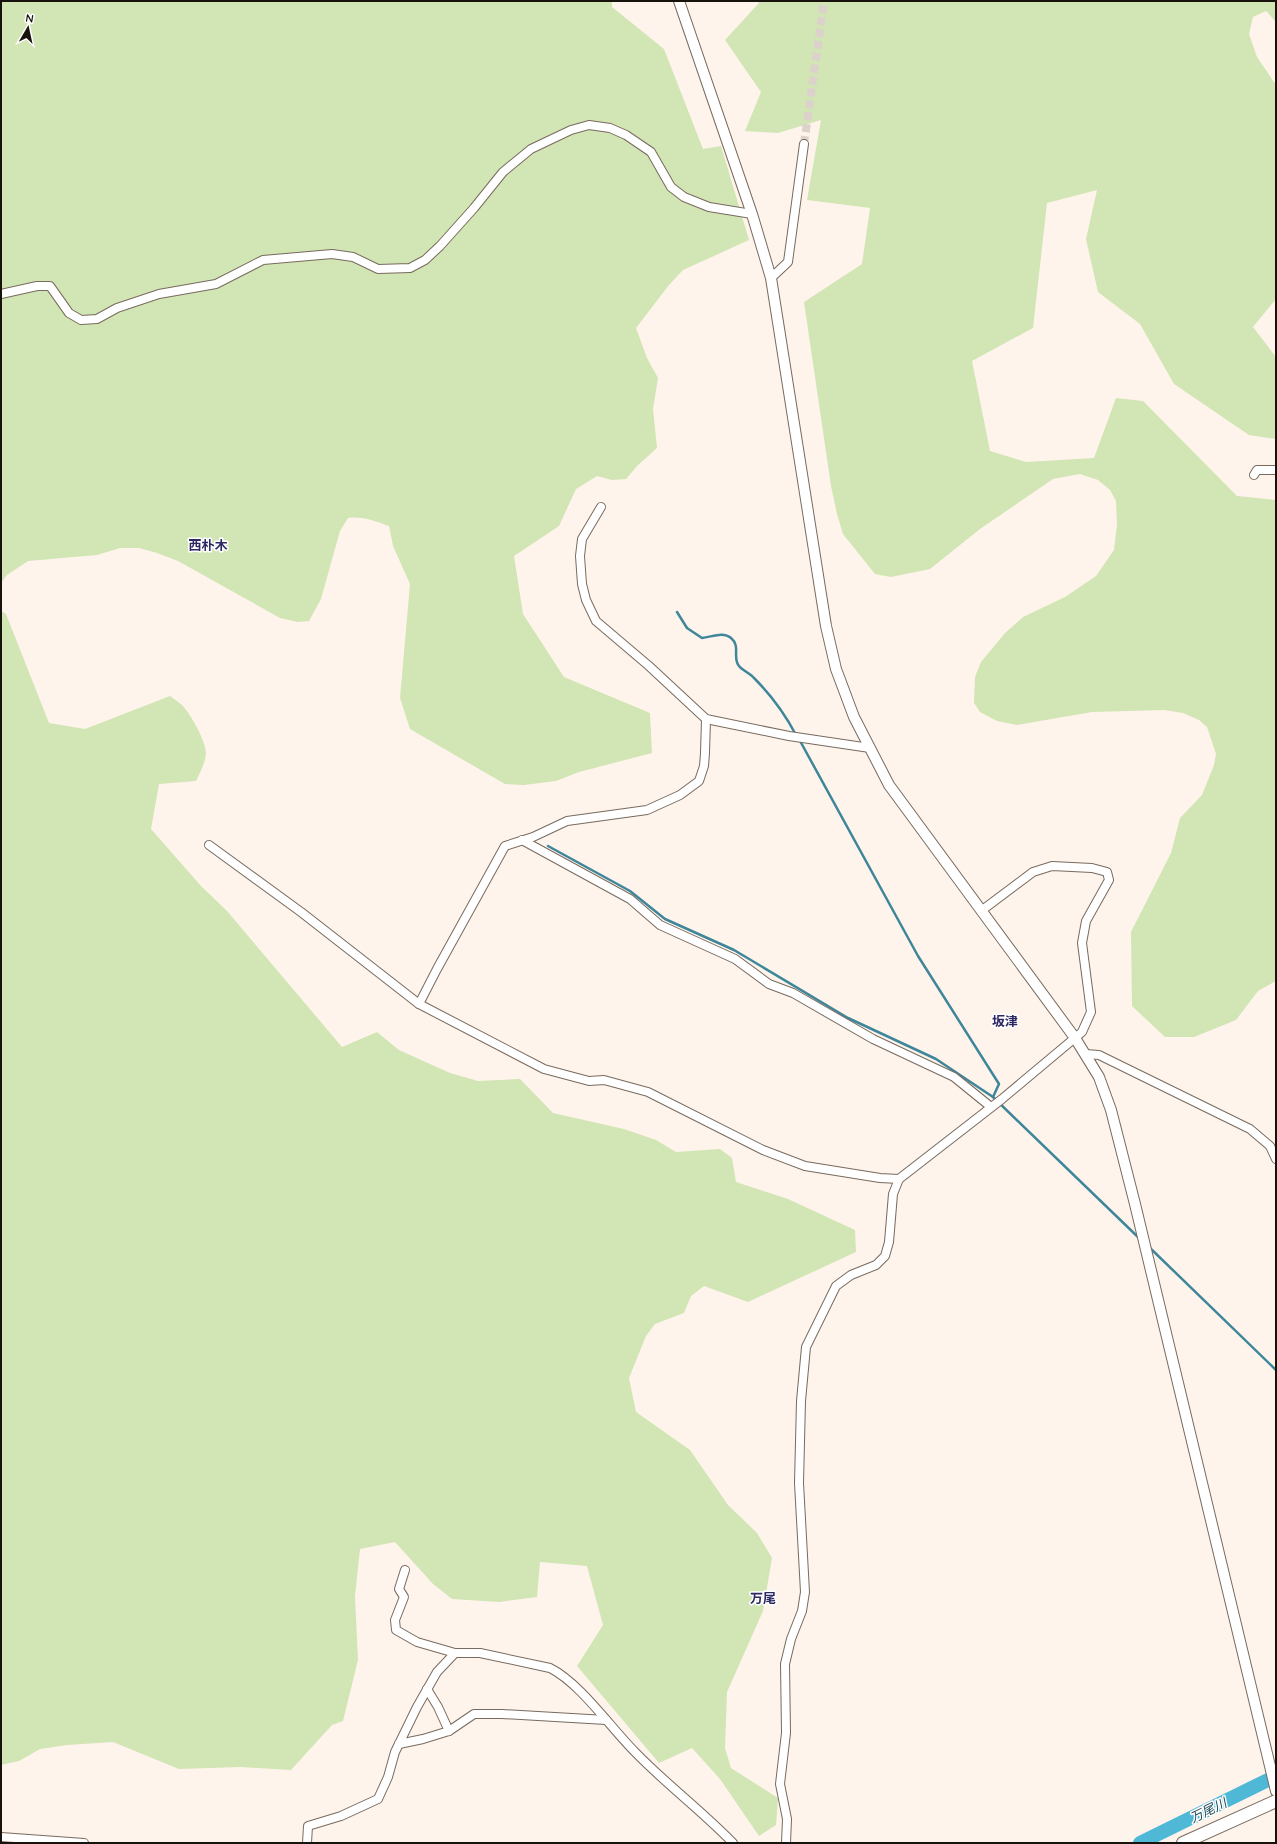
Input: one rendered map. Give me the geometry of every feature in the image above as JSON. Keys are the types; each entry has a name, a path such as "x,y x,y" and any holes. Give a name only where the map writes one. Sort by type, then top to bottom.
{"main road":[{"path":"1184,1843 1276,1801"}],"street":[{"path":"679,1 752,214 771,278 826,626 836,669 854,717 889,785 1075,1038 1099,1077 1111,1110 1146,1250 1275,1788"},
{"path":"1,294 37,286 50,286 69,313 81,320 97,320 117,308 159,294 216,284 263,260 332,254 353,257 378,269 410,268 425,260 440,246 503,172 531,149 571,130 589,125 610,128 626,135 651,152 671,187 684,197 709,207 752,214"},
{"path":"771,278 788,262 804,144"},
{"path":"1254,475 1257,470 1276,470"},
{"path":"601,507 582,539 580,556 582,584 586,600 596,621 655,671 706,719 789,736 870,748"},
{"path":"419,1004 505,846 566,821 647,810 680,794 699,781 704,766 706,753 706,719"},
{"path":"522,840 630,899 660,925 735,960 769,984 794,993 873,1039 954,1077 992,1106"},
{"path":"209,845 301,912 419,1004 544,1069 589,1081 604,1080 648,1092 763,1150 805,1166 880,1178 899,1179"},
{"path":"786,1843 787,1819 780,1784 786,1733 785,1664 791,1639 802,1611 805,1592 799,1483 801,1401 806,1347 836,1286 851,1275 876,1265 885,1256 889,1242 893,1194 899,1179 1002,1099 1082,1032 1091,1012 1082,943 1086,921 1109,880 1107,872 1092,868 1052,866 1033,872 981,911"},
{"path":"1085,1054 1099,1055 1250,1129 1270,1146 1276,1159"},
{"path":"405,1570 399,1589 404,1597 395,1620 396,1630 417,1642 455,1653 480,1653 550,1668 571,1682 635,1752 710,1819 733,1843"},
{"path":"307,1843 308,1826 341,1816 378,1799 388,1777 395,1752 427,1689 437,1672 455,1653"},
{"path":"427,1689 438,1707 449,1731"},
{"path":"399,1744 423,1739 449,1731 474,1714 502,1714 606,1720"},
{"path":"1,1837 84,1843"}],"green space":[{"path":"1,1 612,1 612,7 664,49 703,149 721,146 749,240 683,270 669,285 636,328 647,358 658,378 653,409 657,448 637,466 626,479 612,480 597,476 576,489 559,526 514,556 523,614 564,677 650,713 652,753 579,772 556,781 524,785 505,784 410,729 400,698 410,584 393,546 389,526 369,519 348,518 340,531 321,599 309,621 298,622 280,618 178,561 139,548 120,548 97,555 28,561 7,575 1,583"},
{"path":"757,1 1276,1 1276,22 1266,11 1253,17 1249,34 1257,57 1276,85 1276,299 1253,327 1276,357 1276,439 1249,435 1174,384 1140,324 1098,292 1086,239 1097,190 1047,203 1033,328 972,361 990,451 1026,462 1094,458 1116,398 1143,401 1237,496 1276,500 1276,981 1258,991 1236,1020 1194,1037 1165,1037 1132,1006 1131,932 1171,853 1180,818 1202,795 1214,765 1216,754 1207,727 1199,720 1183,713 1164,710 1092,712 1017,725 997,721 980,712 974,703 975,677 981,662 1005,633 1023,617 1065,597 1096,576 1114,550 1117,525 1116,501 1110,490 1098,480 1080,474 1053,479 980,529 930,569 891,577 875,574 843,534 831,486 804,302 862,264 870,208 807,200 821,120 778,133 745,131 761,92 725,40 759,3"},
{"path":"1,611 6,614 49,723 85,729 170,696 186,710 198,728 204,742 206,754 205,761 196,781 159,784 151,829 201,886 227,911 342,1047 377,1032 399,1050 450,1073 478,1081 520,1079 553,1113 624,1129 656,1140 676,1152 720,1149 732,1158 736,1182 788,1199 855,1230 856,1252 748,1302 704,1286 691,1296 684,1313 655,1324 646,1336 629,1378 636,1412 690,1450 728,1505 757,1533 772,1558 763,1611 727,1692 725,1748 731,1768 778,1798 776,1825 759,1836 720,1779 692,1748 659,1763 577,1666 603,1625 587,1566 540,1562 537,1597 499,1602 452,1599 433,1584 395,1542 360,1549 355,1596 358,1660 343,1721 332,1725 291,1770 240,1767 179,1769 113,1742 67,1745 40,1749 19,1761 1,1765"}],"waterway":[{"path":"677,612 687,628 702,638 724,635 728,636 734,641 737,663 742,669 752,676 772,698 796,735"},
{"path":"799,739 918,956 999,1084 993,1097"},
{"path":"548,846 630,891 665,919 734,950 848,1018 936,1059 993,1097 1139,1238"},
{"path":"1149,1247 1276,1370"},
{"name":"万尾川","path":"1140,1843 1276,1776"}],"tunnel":[{"path":"804,144 824,1"}],"district":[{"name":"西朴木","path":"208,545"},
{"name":"坂津","path":"1005,1021"},
{"name":"万尾","path":"763,1598"}]}
